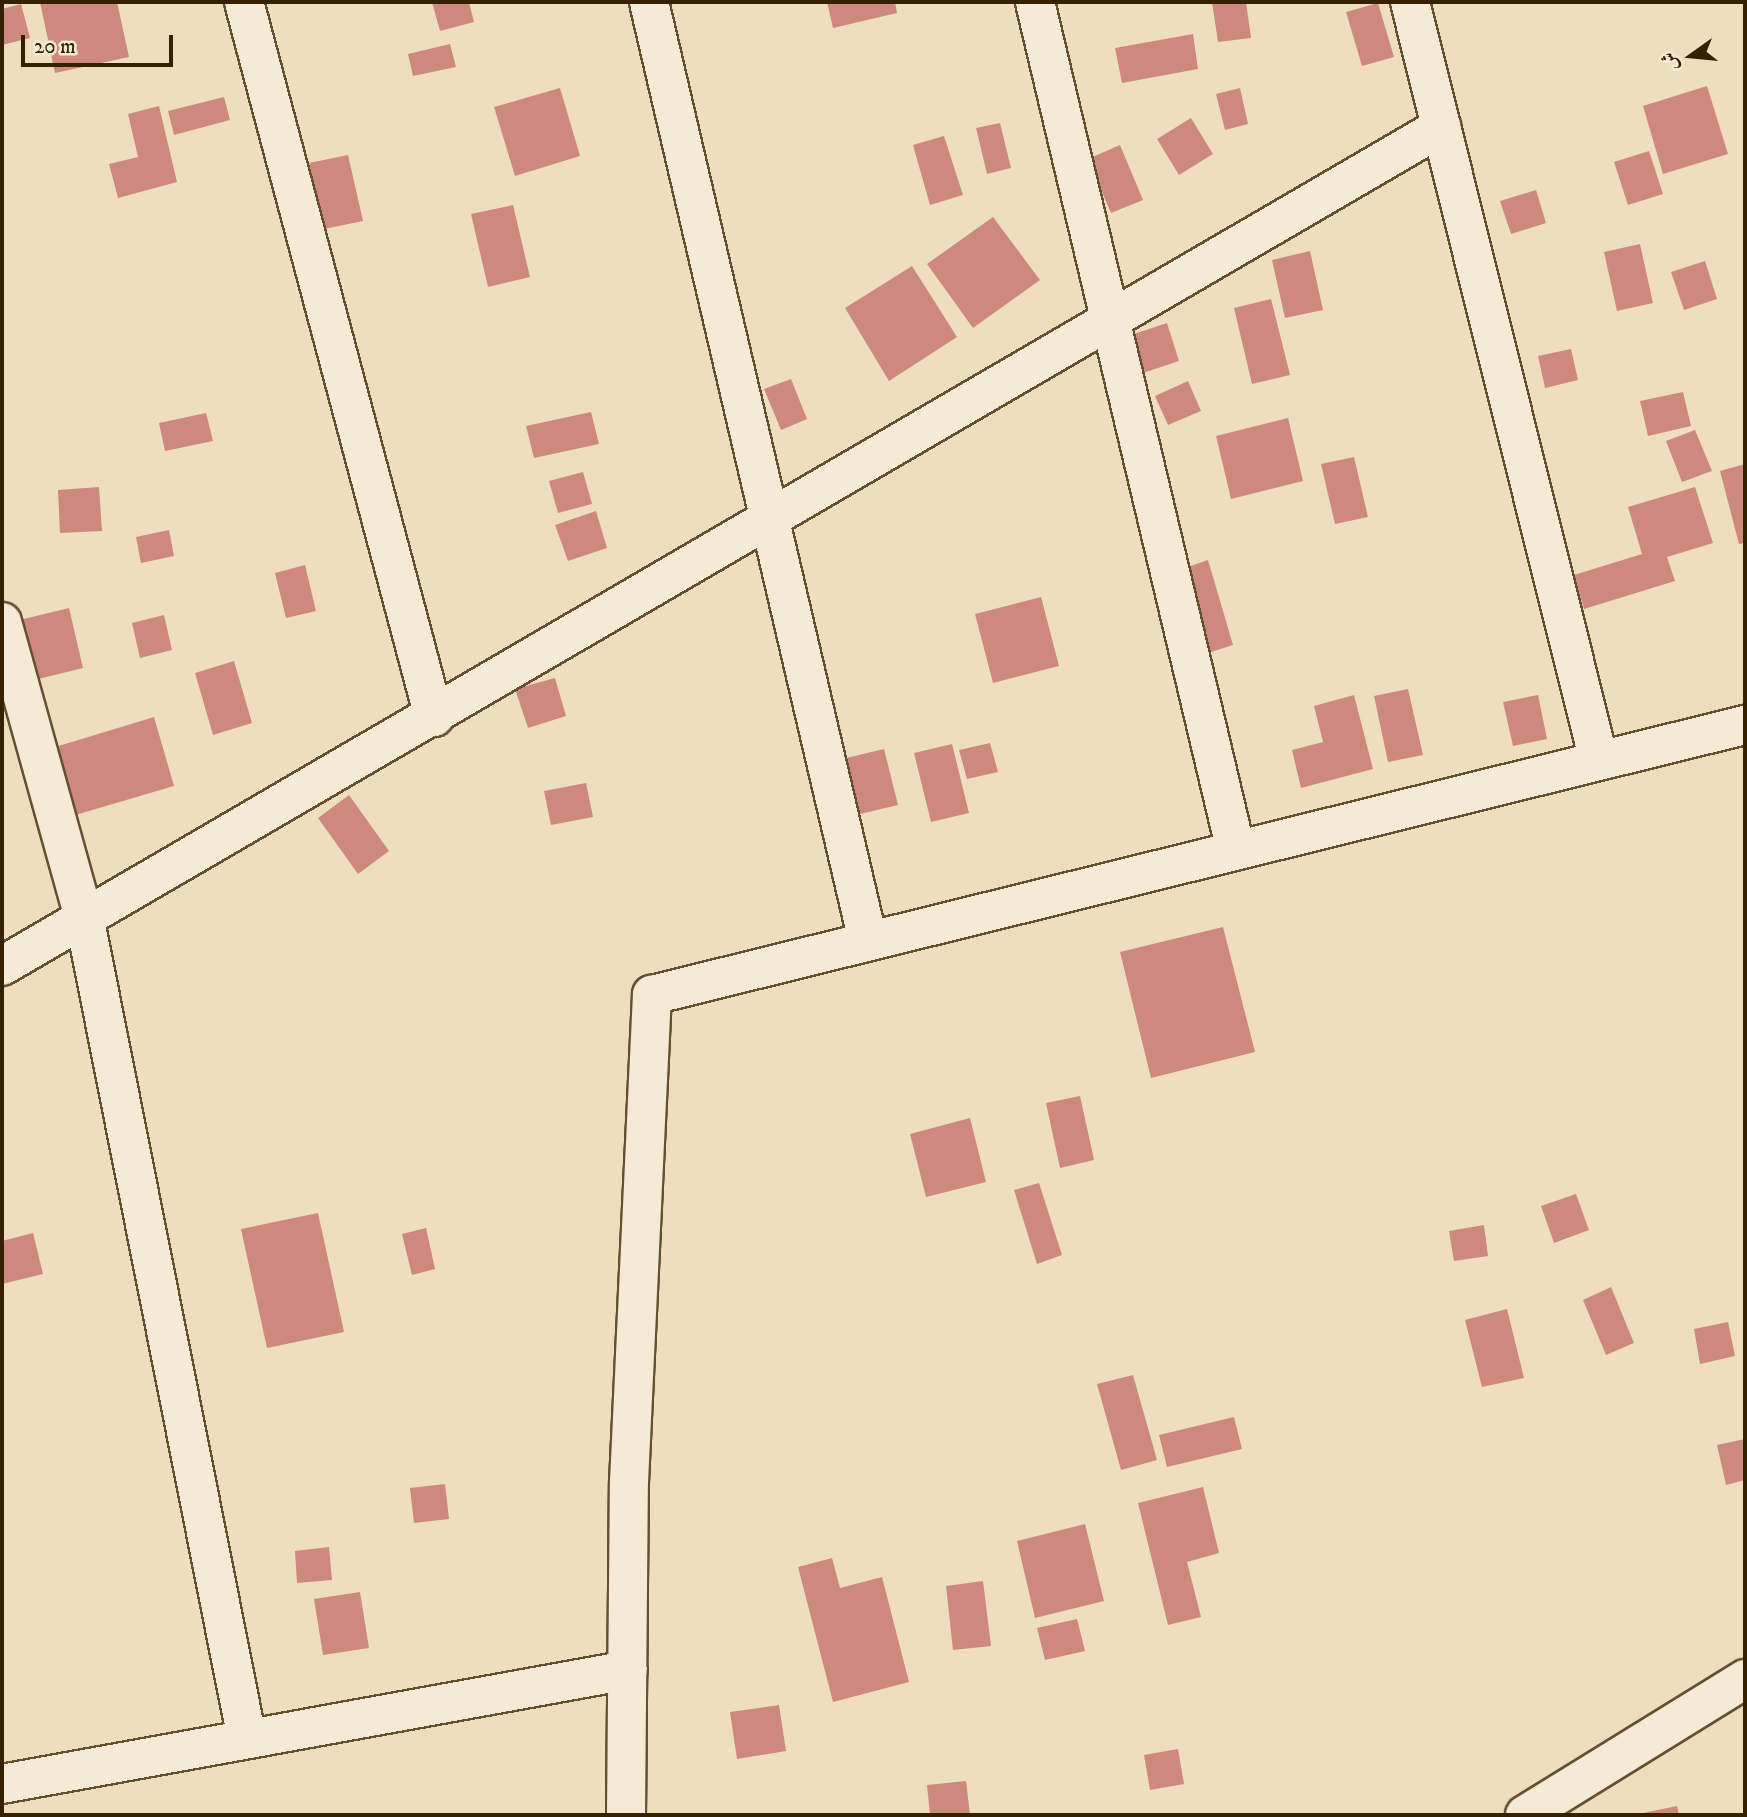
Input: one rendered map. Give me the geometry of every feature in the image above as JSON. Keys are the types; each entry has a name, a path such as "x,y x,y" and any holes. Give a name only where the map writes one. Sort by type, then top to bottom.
{"street":[{"path":"244,2 435,717"},
{"path":"649,2 869,942"},
{"path":"1035,2 1236,851"},
{"path":"1410,2 1599,761"},
{"path":"2,966 85,921 1441,128"},
{"path":"2,622 85,921 247,1739"},
{"path":"626,1815 629,1482 652,995 1745,725"},
{"path":"2,1784 628,1670"},
{"path":"1524,1815 1745,1679"}],"building":[{"path":"40,2 117,2 129,57 55,73"},
{"path":"432,2 469,2 474,22 440,31"},
{"path":"827,2 895,2 897,13 833,28"},
{"path":"1212,2 1246,2 1251,38 1218,42"},
{"path":"1378,3 1394,57 1362,66 1346,12"},
{"path":"21,4 30,38 2,45 2,9"},
{"path":"1193,34 1198,69 1122,83 1115,48"},
{"path":"450,44 456,67 413,76 408,54"},
{"path":"1707,86 1728,154 1663,174 1643,106"},
{"path":"560,88 580,156 515,176 494,107"},
{"path":"1240,88 1248,124 1225,130 1216,94"},
{"path":"224,97 230,120 174,135 168,111"},
{"path":"159,106 177,182 118,198 109,164 138,157 128,114"},
{"path":"1191,118 1213,154 1179,175 1157,139"},
{"path":"1000,123 1011,168 987,174 976,128"},
{"path":"944,136 963,195 930,205 913,145"},
{"path":"1120,145 1143,200 1111,213 1088,159"},
{"path":"1649,151 1663,194 1628,205 1614,162"},
{"path":"348,155 363,221 324,229 309,163"},
{"path":"1536,190 1546,223 1511,234 1500,201"},
{"path":"513,205 530,277 488,287 471,214"},
{"path":"993,217 1040,280 973,328 927,264"},
{"path":"1640,244 1653,303 1617,311 1604,252"},
{"path":"1310,251 1323,310 1285,318 1272,260"},
{"path":"1705,261 1717,299 1684,310 1671,272"},
{"path":"912,266 957,337 889,381 845,308"},
{"path":"1271,299 1290,375 1252,384 1234,308"},
{"path":"1167,323 1179,361 1143,373 1131,335"},
{"path":"1571,349 1578,380 1545,388 1538,356"},
{"path":"791,379 807,419 781,430 764,389"},
{"path":"1188,381 1201,411 1168,425 1155,396"},
{"path":"1683,392 1691,426 1648,436 1640,401"},
{"path":"591,412 599,444 534,458 526,426"},
{"path":"206,413 213,441 165,451 159,423"},
{"path":"1288,418 1303,481 1231,499 1216,436"},
{"path":"1695,430 1712,471 1682,482 1666,441"},
{"path":"1354,457 1368,517 1335,524 1321,464"},
{"path":"1745,464 1745,543 1739,544 1720,471"},
{"path":"583,472 592,504 558,513 549,481"},
{"path":"99,487 102,531 60,533 58,490"},
{"path":"1695,487 1713,543 1667,557 1675,581 1584,609 1574,575 1642,554 1628,507"},
{"path":"596,511 607,548 568,561 555,525"},
{"path":"169,530 174,556 141,563 136,537"},
{"path":"1208,560 1233,645 1205,654 1179,570"},
{"path":"305,565 316,611 286,618 275,573"},
{"path":"1041,597 1059,666 993,683 975,614"},
{"path":"69,608 83,668 22,683 7,623"},
{"path":"164,615 172,650 140,658 132,623"},
{"path":"234,661 252,723 213,735 195,673"},
{"path":"555,678 566,716 528,728 515,689"},
{"path":"1408,689 1423,755 1388,762 1374,696"},
{"path":"1354,695 1373,769 1301,788 1292,750 1323,742 1314,706"},
{"path":"1538,695 1547,739 1513,746 1503,702"},
{"path":"154,717 174,786 72,816 52,748"},
{"path":"990,743 998,772 967,779 959,750"},
{"path":"952,744 969,813 931,822 914,753"},
{"path":"884,749 898,805 856,815 842,759"},
{"path":"586,783 593,817 551,825 544,791"},
{"path":"349,795 389,851 358,874 318,818"},
{"path":"1223,927 1255,1052 1151,1078 1120,952"},
{"path":"1080,1096 1094,1160 1060,1168 1046,1103"},
{"path":"970,1118 986,1182 926,1197 910,1134"},
{"path":"1039,1183 1062,1255 1037,1264 1014,1190"},
{"path":"1576,1194 1589,1230 1554,1243 1541,1206"},
{"path":"318,1213 344,1332 267,1348 241,1229"},
{"path":"1484,1225 1488,1256 1454,1261 1449,1231"},
{"path":"426,1228 435,1269 412,1275 402,1234"},
{"path":"33,1233 43,1274 2,1284 2,1241"},
{"path":"1611,1287 1634,1343 1606,1355 1583,1300"},
{"path":"1507,1309 1524,1378 1482,1387 1465,1320"},
{"path":"1728,1322 1735,1356 1700,1364 1694,1329"},
{"path":"1133,1375 1157,1460 1121,1470 1097,1384"},
{"path":"1234,1417 1242,1449 1167,1467 1159,1435"},
{"path":"1745,1439 1745,1480 1726,1485 1717,1445"},
{"path":"445,1484 449,1519 414,1523 410,1488"},
{"path":"1203,1487 1219,1553 1187,1562 1201,1617 1168,1625 1138,1503"},
{"path":"1085,1524 1104,1601 1035,1618 1017,1541"},
{"path":"329,1547 332,1580 297,1583 295,1551"},
{"path":"832,1558 840,1588 882,1577 909,1682 833,1702 798,1567"},
{"path":"983,1581 991,1646 953,1650 946,1586"},
{"path":"360,1592 369,1648 323,1655 314,1599"},
{"path":"1077,1619 1085,1651 1045,1660 1037,1628"},
{"path":"779,1705 786,1751 737,1759 730,1712"},
{"path":"1178,1749 1184,1784 1150,1790 1144,1755"},
{"path":"966,1781 970,1815 930,1815 927,1785"},
{"path":"1677,1806 1679,1815 1638,1815 1638,1814"}]}
